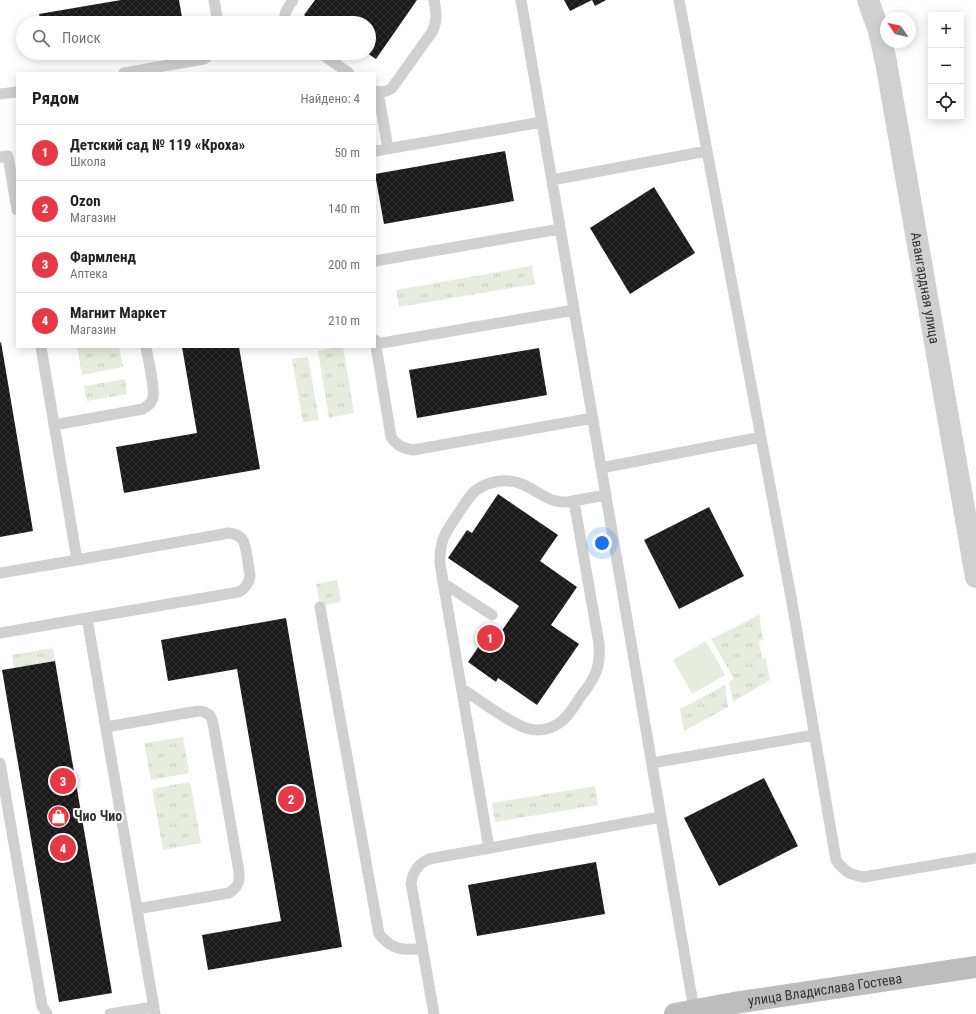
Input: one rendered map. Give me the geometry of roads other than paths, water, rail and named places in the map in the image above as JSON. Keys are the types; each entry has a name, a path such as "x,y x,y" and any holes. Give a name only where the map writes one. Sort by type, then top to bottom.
{"main road":[{"name":"улица Владислава Гостева","path":"684,1012 735,1009 976,967"}],"street":[{"name":"Авангардная улица","path":"868,0 879,31 886,62 976,577"}],"lane":[{"path":"214,0 217,16"},
{"path":"284,16 286,9 293,0"},
{"path":"388,148 377,92 386,92 392,88 432,32 436,19 434,0"},
{"path":"521,0 661,817 684,1012"},
{"path":"679,0 792,605 836,860 847,872 854,876 864,877 976,858"},
{"path":"134,72 153,70 199,60"},
{"path":"330,60 348,72"},
{"path":"0,94 16,92"},
{"path":"376,151 542,122"},
{"path":"552,180 707,152"},
{"path":"8,156 16,204"},
{"path":"376,261 560,229"},
{"path":"376,342 574,310"},
{"path":"40,348 77,560"},
{"path":"54,425 143,410 148,406 153,396 153,388 146,348"},
{"path":"376,348 392,437 398,445 405,449 413,450 593,418"},
{"path":"601,468 761,437"},
{"path":"489,848 440,564 442,542 446,532 472,494 486,484 497,481 519,483 555,501 567,502 606,495"},
{"path":"462,689 513,723 528,729 538,730 556,725 562,721 569,714 593,680 599,664 599,644 574,501"},
{"path":"0,573 229,533 239,536 245,543 250,576 247,585 239,592 0,633"},
{"path":"443,583 492,615"},
{"path":"320,607 378,934 388,944 395,948 411,950 422,948"},
{"path":"87,618 154,1010 110,1014"},
{"path":"106,727 198,711 210,715 214,729 238,866 239,882 229,893 137,909"},
{"path":"652,763 814,735"},
{"path":"0,763 42,1006 47,1014"},
{"path":"434,1014 411,883 414,872 422,862 429,859 661,817"}],"place":[{"name":"Детский сад № 119 «Кроха»","path":"490,638"},
{"name":"Фармленд","path":"63,781"},
{"name":"Ozon","path":"291,799"},
{"name":"Чио Чио","path":"58,816"},
{"name":"Магнит Маркет","path":"63,848"}]}
